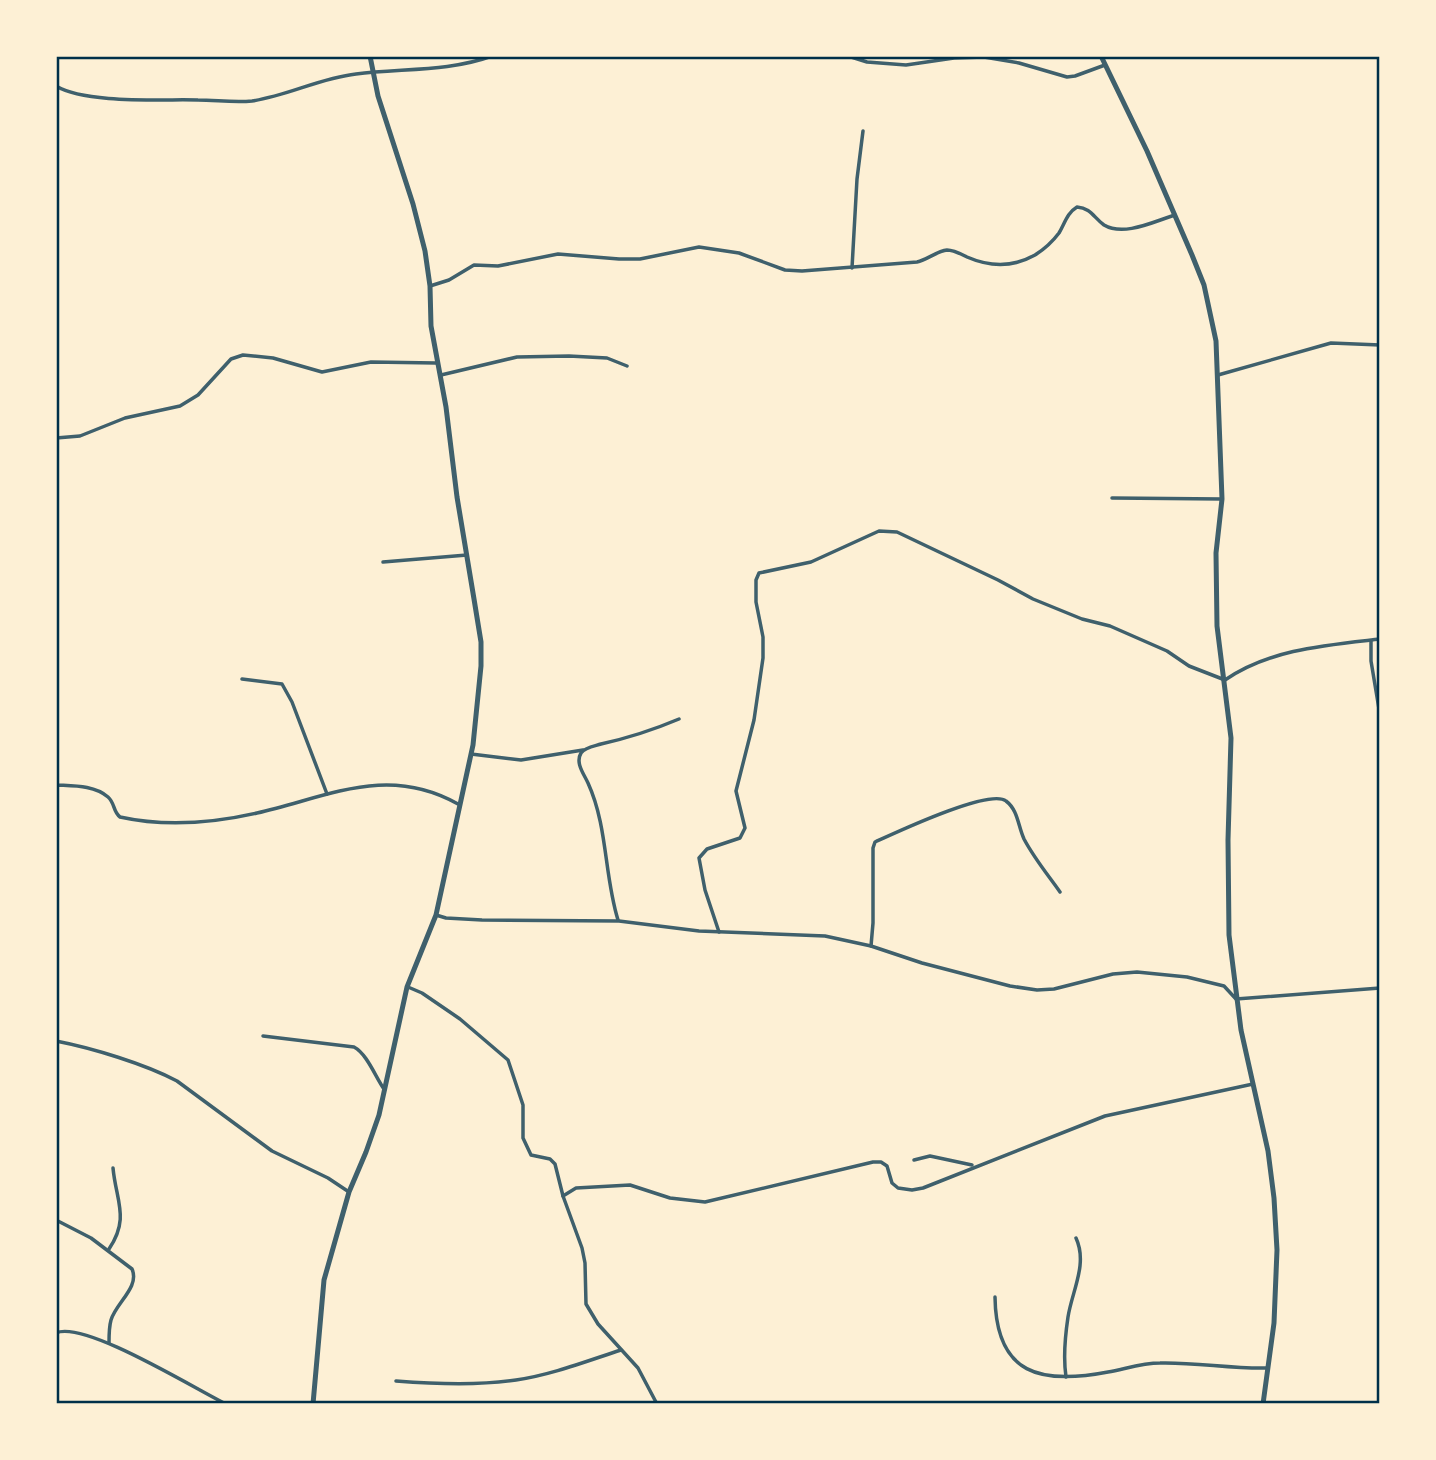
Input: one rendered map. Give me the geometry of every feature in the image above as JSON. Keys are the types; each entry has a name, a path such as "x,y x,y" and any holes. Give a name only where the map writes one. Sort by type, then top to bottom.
{"street":[{"path":"313,1404 324,1280 349,1192 379,1115 407,987 436,915 471,754 478,708 481,654 446,407 436,363 425,251 391,142 370,56"},
{"path":"56,86 81,95 140,100 251,101 338,77 385,70 410,71 452,67 492,56"},
{"path":"848,56 867,62 906,65 984,57 1019,63 1067,77 1105,65"},
{"path":"1101,56 1175,215 1204,285 1216,341 1222,499 1216,553 1217,626 1231,738 1228,904 1236,999 1268,1151 1274,1198 1277,1292 1263,1404"},
{"path":"56,95 62,89"},
{"path":"852,268 857,179 863,131"},
{"path":"430,286 474,265 498,266 558,254 640,259 699,247 739,253 785,270 820,271 917,262 927,260 944,250 951,250 990,266 1019,261 1034,255 1058,234 1071,211 1077,207 1090,211 1102,224 1119,229 1132,228 1175,215"},
{"path":"1218,375 1331,343 1380,345"},
{"path":"56,438 80,436 125,418 180,406 198,395 231,359 243,355 273,358 322,372 371,362 436,363"},
{"path":"439,376 517,357 607,358 627,366"},
{"path":"1112,498 1222,499"},
{"path":"719,932 705,890 699,858 707,849 740,838 745,828 737,792 761,683 763,637 756,602 756,580 759,573 811,562 878,531 897,531 1033,599 1082,619 1110,626 1167,651 1189,666 1225,680"},
{"path":"383,562 467,555"},
{"path":"1225,680 1240,670 1287,653 1320,645 1380,639"},
{"path":"1371,640 1371,661 1380,715"},
{"path":"242,679 282,684 292,702 327,794"},
{"path":"471,754 521,760 584,750 649,731 678,719"},
{"path":"584,750 579,761 601,818 607,876 619,921"},
{"path":"56,785 85,787 107,796 115,813 120,817 181,823 235,817 365,785 385,785 439,794 458,804"},
{"path":"871,946 875,842 939,814 975,802 1001,798 1007,801 1018,819 1023,837 1060,892"},
{"path":"436,915 471,920 619,921 719,932 825,936 871,946 942,969 1037,990 1054,989 1113,974 1148,972 1188,976 1223,986 1236,999 1380,988"},
{"path":"407,987 422,993 460,1019 508,1060 523,1105 523,1138 531,1155 550,1159 555,1164 563,1196 582,1248 586,1304 598,1324 638,1367 657,1404"},
{"path":"263,1036 354,1047 366,1055 369,1067 384,1089"},
{"path":"56,1041 82,1046 163,1073 272,1151 328,1178 349,1192"},
{"path":"563,1196 576,1188 629,1185 670,1198 705,1202 873,1162 881,1162 887,1166 892,1183 898,1188 912,1190 938,1183 1105,1116 1253,1084"},
{"path":"914,1160 930,1156 975,1166"},
{"path":"108,1250 118,1234 122,1217 114,1186 113,1168"},
{"path":"56,1220 108,1250 132,1269 135,1279 111,1319 109,1343"},
{"path":"1066,1377 1064,1357 1068,1316 1081,1263 1076,1238"},
{"path":"995,1297 997,1323 1002,1338 1014,1361 1034,1372 1066,1377 1160,1363 1269,1368"},
{"path":"56,1333 73,1331 109,1343 226,1404"},
{"path":"396,1381 440,1384 516,1380 621,1350"}]}
